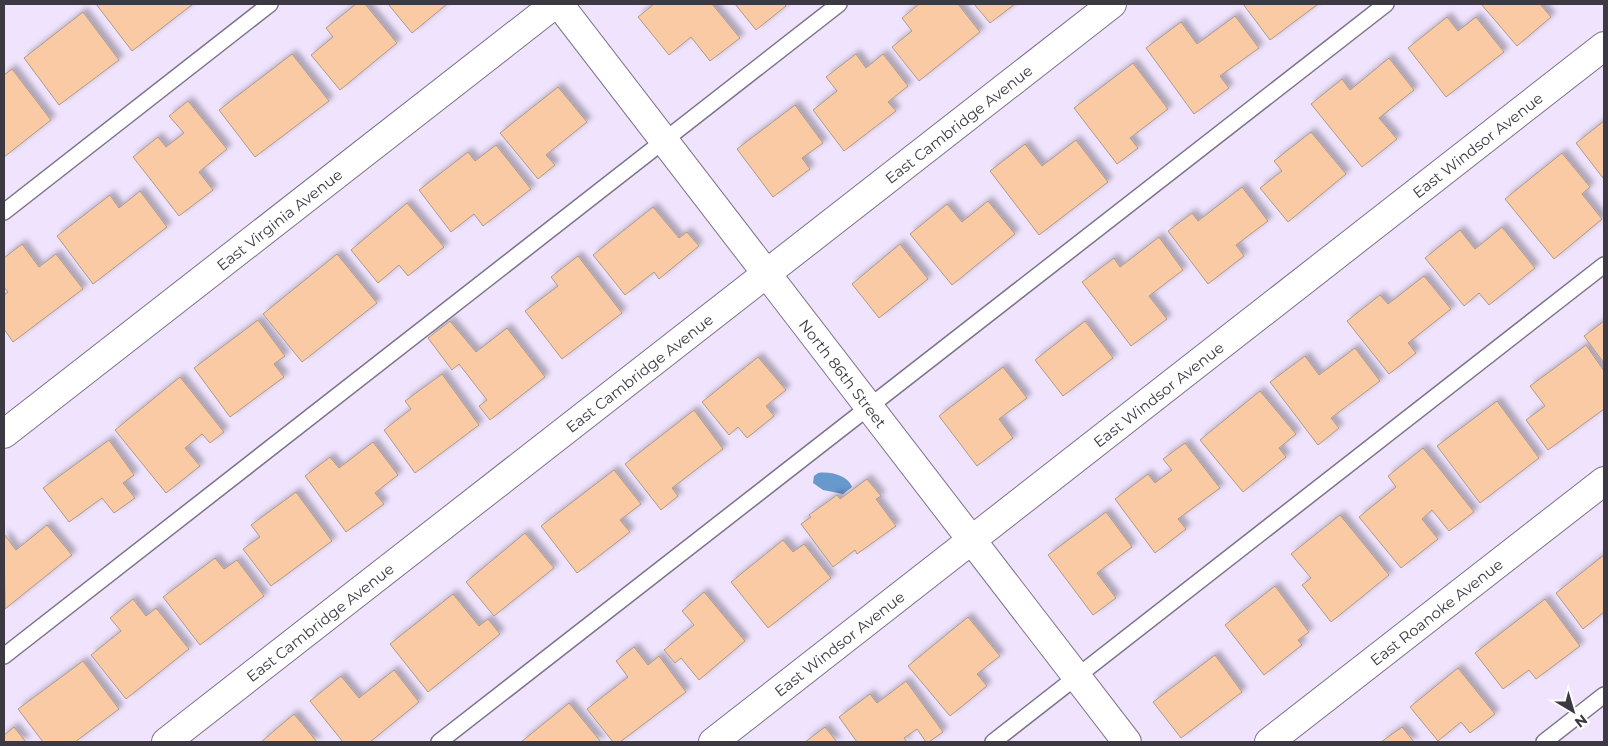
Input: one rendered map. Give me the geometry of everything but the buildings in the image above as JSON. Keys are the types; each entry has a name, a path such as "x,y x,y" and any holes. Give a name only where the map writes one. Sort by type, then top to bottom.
{"street":[{"name":"East Virginia Avenue","path":"4,434 555,4"},
{"name":"North 86th Street","path":"559,4 1127,742"},
{"name":"East Cambridge Avenue","path":"166,742 1112,4"},
{"name":"East Windsor Avenue","path":"713,742 1604,46"},
{"name":"East Roanoke Avenue","path":"1269,742 1604,480"}],"lane":[{"path":"4,212 270,4"},
{"path":"4,656 839,4"},
{"path":"439,742 1386,4"},
{"path":"993,742 1604,265"},
{"path":"1544,742 1604,695"}],"water":[{"path":"818,473 838,475 847,479 852,487 843,494 823,490 813,483 814,476"}]}
